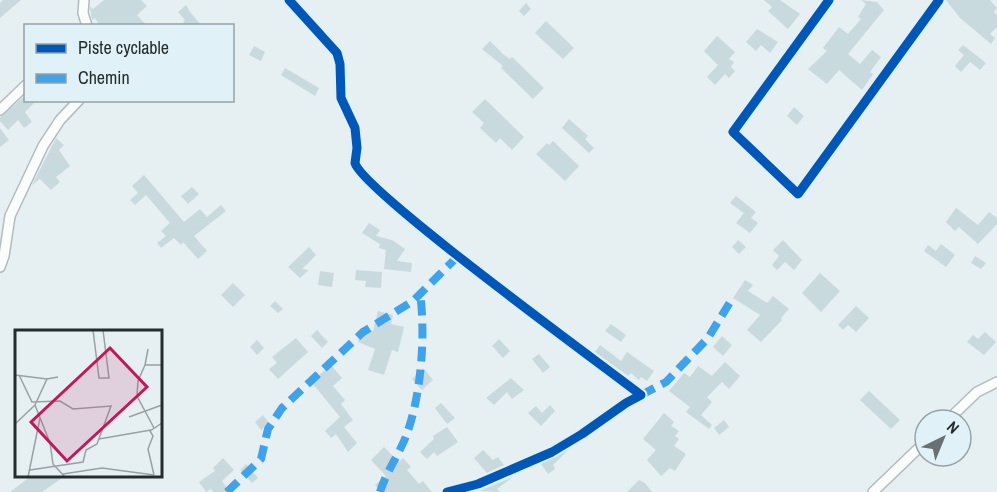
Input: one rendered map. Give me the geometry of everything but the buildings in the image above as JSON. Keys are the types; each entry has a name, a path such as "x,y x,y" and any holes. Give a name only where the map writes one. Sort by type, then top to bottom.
{"street":[{"path":"84,0 83,13 86,24"},
{"path":"289,0 337,53 340,64 341,98 355,128 357,142 355,163 364,178 445,245 641,395 582,435 552,452 478,484 447,492"},
{"path":"830,0 733,132 798,194 939,0"},
{"path":"0,110 24,88"},
{"path":"0,267 4,256 10,216 43,146 60,120 77,102"},
{"path":"961,408 978,392 997,382"},
{"path":"873,492 913,454"}],"marked path":[{"path":"227,492 261,459 268,429 282,408 363,332 413,301 459,255"},
{"path":"380,492 404,441 415,407 422,348 420,293"},
{"path":"641,395 666,382 708,338 732,299"}],"cycle path":[{"path":"289,0 337,53 340,64 341,98 355,128 357,148 355,163 368,180 438,241 641,395 552,452 478,484 447,492"},
{"path":"829,0 733,132 798,194 939,0"}]}
